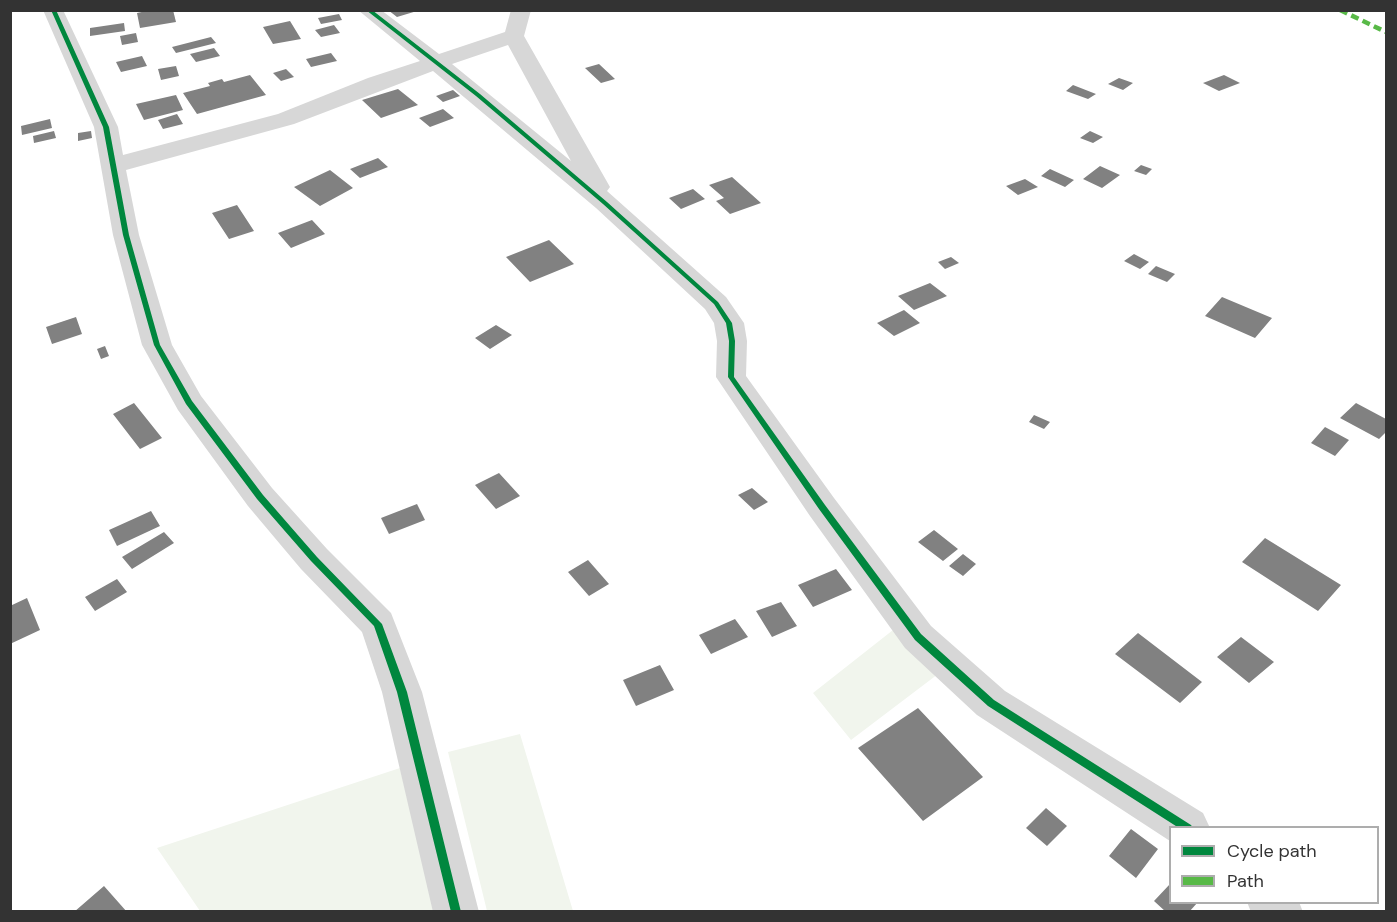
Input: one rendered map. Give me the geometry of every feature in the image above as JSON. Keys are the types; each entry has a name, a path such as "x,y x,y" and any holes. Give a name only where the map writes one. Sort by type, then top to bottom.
{"street":[{"path":"53,10 106,128 126,235 158,345 189,402 268,506 314,559 378,624 402,692 456,912"},
{"path":"369,10 438,63 605,203 716,303 729,323 732,341 730,376 822,507 918,637 991,703 1185,826"},
{"path":"521,10 514,36 605,203"},
{"path":"114,165 286,119 376,83 514,36"}],"shaded area":[{"path":"893,630 942,671 851,740 813,693"},
{"path":"520,734 573,911 487,911 448,752"},
{"path":"400,768 434,911 200,911 157,848"}],"building":[{"path":"151,10 173,10 176,22 140,28 137,13"},
{"path":"388,10 417,10 417,11 397,17"},
{"path":"339,14 342,20 321,24 318,18"},
{"path":"290,21 301,39 273,44 263,27"},
{"path":"124,23 125,31 90,36 90,28"},
{"path":"334,25 340,33 321,37 315,30"},
{"path":"136,33 138,42 122,45 120,36"},
{"path":"211,37 216,43 176,53 172,47"},
{"path":"214,48 220,56 196,62 190,54"},
{"path":"331,53 337,61 311,67 306,59"},
{"path":"142,56 147,66 121,72 116,62"},
{"path":"599,64 615,79 601,83 585,68"},
{"path":"176,66 179,76 161,80 158,69"},
{"path":"286,69 294,77 281,81 273,73"},
{"path":"250,75 266,95 197,114 183,93 210,86 208,83 222,79 224,82"},
{"path":"1224,75 1240,83 1219,91 1203,83"},
{"path":"1119,78 1133,83 1123,90 1108,84"},
{"path":"1073,85 1096,94 1088,99 1066,91"},
{"path":"398,89 418,105 381,118 362,100"},
{"path":"453,90 460,96 443,102 436,96"},
{"path":"176,95 183,110 144,120 136,104"},
{"path":"443,109 454,118 430,127 419,118"},
{"path":"177,114 183,124 163,129 158,120"},
{"path":"50,119 52,128 22,135 21,126"},
{"path":"54,131 56,138 34,143 33,136"},
{"path":"91,131 92,138 78,141 78,133"},
{"path":"1090,131 1103,137 1093,143 1080,138"},
{"path":"378,158 388,167 360,178 350,169"},
{"path":"1141,165 1152,169 1146,175 1134,171"},
{"path":"1100,166 1120,175 1102,188 1083,179"},
{"path":"1050,169 1074,180 1065,187 1041,176"},
{"path":"330,170 353,188 320,206 294,187"},
{"path":"732,177 761,203 730,214 716,201 724,198 709,185"},
{"path":"1025,179 1038,187 1018,195 1006,186"},
{"path":"693,189 705,199 681,209 669,198"},
{"path":"237,205 254,231 229,239 212,213"},
{"path":"312,220 325,234 291,248 278,233"},
{"path":"549,240 574,264 530,282 506,257"},
{"path":"1134,254 1149,262 1140,269 1124,261"},
{"path":"951,257 959,263 945,269 938,262"},
{"path":"1156,266 1175,274 1167,282 1148,274"},
{"path":"930,283 947,296 914,310 898,296"},
{"path":"1222,297 1272,318 1255,338 1205,316"},
{"path":"904,310 920,323 894,336 877,323"},
{"path":"76,317 82,334 52,344 46,327"},
{"path":"496,325 512,335 490,349 475,338"},
{"path":"105,346 109,356 101,359 97,349"},
{"path":"134,403 162,438 140,449 113,414"},
{"path":"1356,403 1386,419 1386,432 1379,439 1340,418"},
{"path":"1034,415 1050,422 1044,429 1029,422"},
{"path":"1325,427 1349,440 1335,456 1311,443"},
{"path":"499,473 520,496 496,509 475,485"},
{"path":"752,488 768,502 754,510 738,495"},
{"path":"417,504 425,520 389,534 381,518"},
{"path":"151,511 160,526 117,546 109,530"},
{"path":"934,530 958,549 943,561 918,542"},
{"path":"164,532 174,543 132,569 122,557"},
{"path":"1265,538 1341,585 1318,611 1242,562"},
{"path":"963,554 976,564 963,576 949,566"},
{"path":"588,560 609,584 589,596 568,572"},
{"path":"836,569 852,590 813,607 798,585"},
{"path":"117,579 127,592 95,611 85,597"},
{"path":"27,598 40,630 10,644 10,606"},
{"path":"781,602 797,626 772,637 756,611"},
{"path":"735,619 748,637 711,654 699,635"},
{"path":"1138,633 1202,682 1180,703 1115,654"},
{"path":"1241,637 1274,662 1249,683 1217,657"},
{"path":"660,665 674,690 636,706 623,680"},
{"path":"918,708 983,777 923,821 858,748"},
{"path":"1046,808 1067,826 1047,846 1026,828"},
{"path":"1131,829 1158,849 1136,878 1109,856"},
{"path":"1169,885 1169,904 1196,904 1189,912 1166,912 1154,901"},
{"path":"104,886 127,912 74,912"}],"marked path":[{"path":"1340,10 1386,32"}],"cycle path":[{"path":"53,10 106,127 126,235 157,345 189,402 260,497 314,559 378,624 402,692 456,912"},
{"path":"368,10 478,95 605,203 716,303 729,323 732,341 731,377 822,507 918,637 991,703 1185,826"}]}
